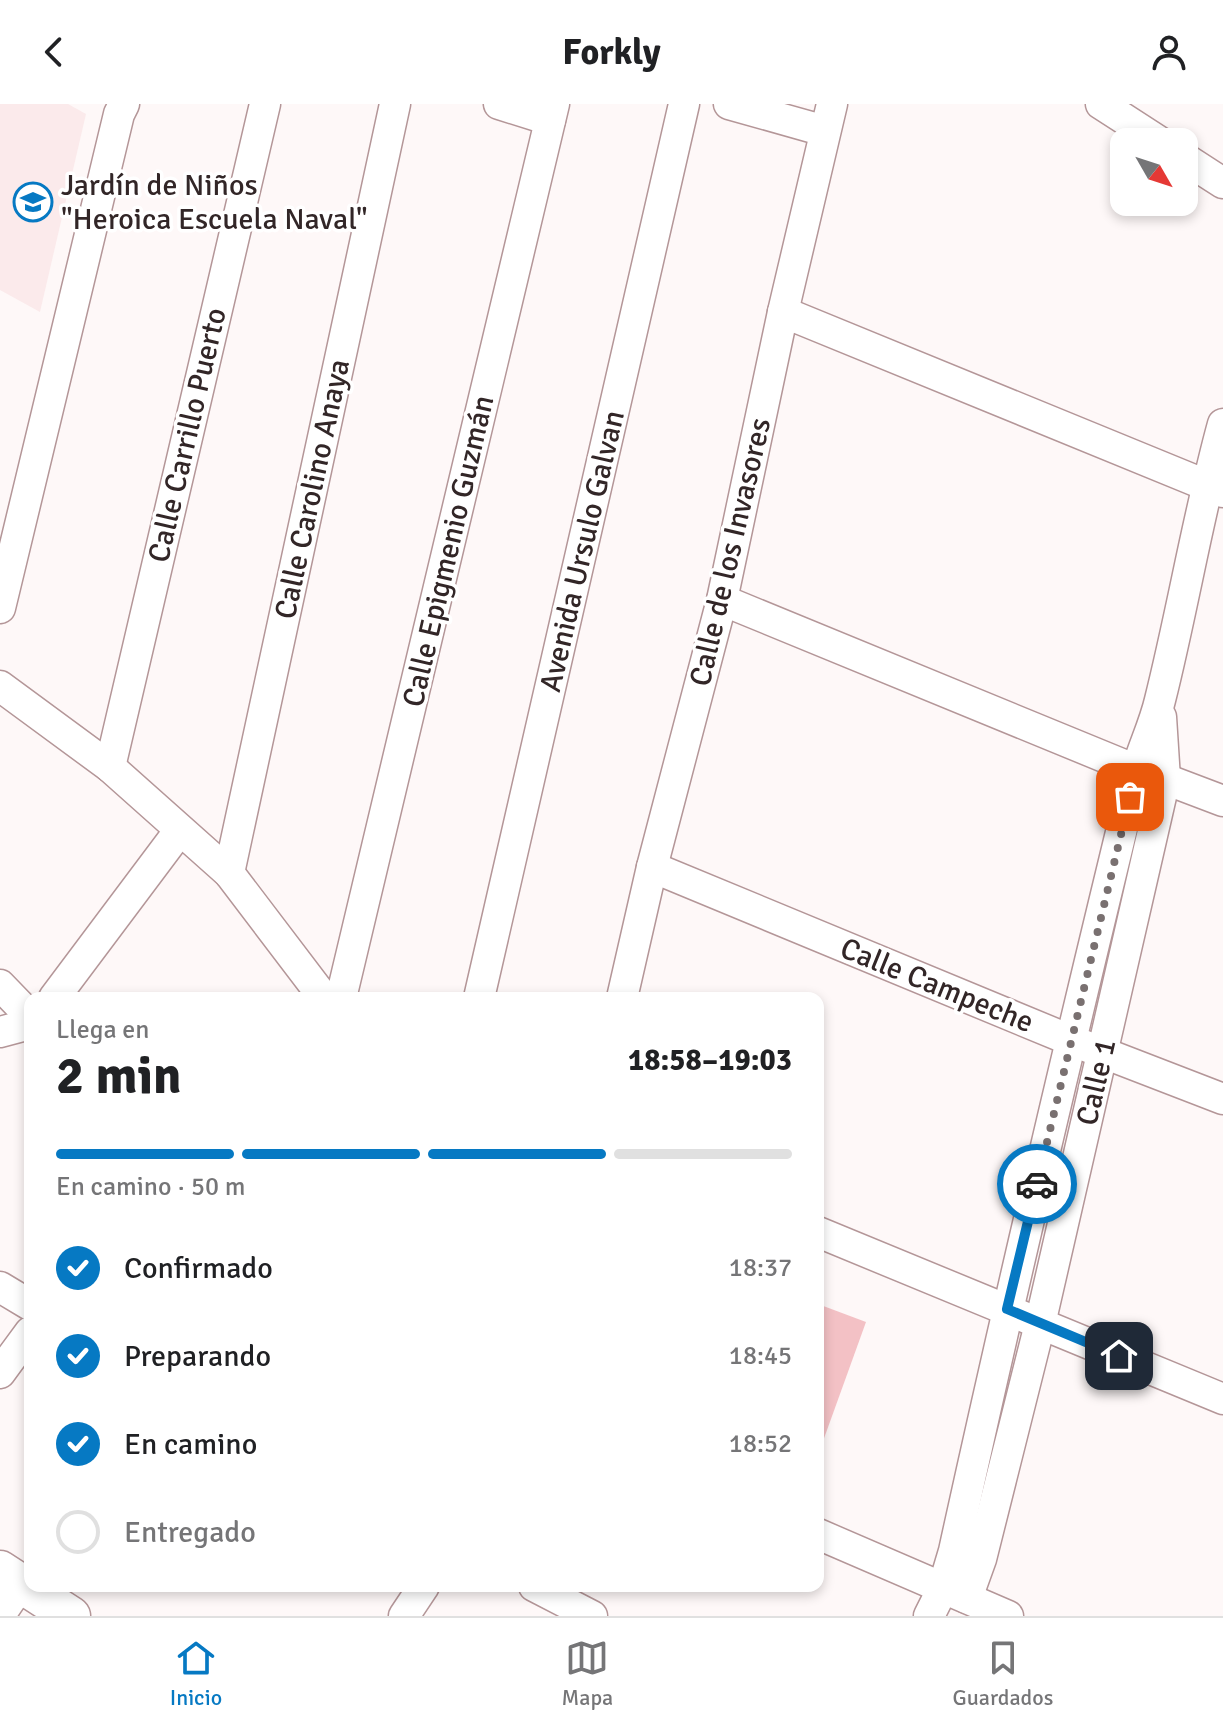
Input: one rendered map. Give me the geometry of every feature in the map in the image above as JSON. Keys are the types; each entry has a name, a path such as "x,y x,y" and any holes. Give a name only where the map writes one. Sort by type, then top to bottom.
{"street":[{"name":"Calle Carrillo Puerto","path":"110,767 265,104"},
{"name":"Calle Carolino Anaya","path":"229,873 395,104"},
{"path":"499,104 552,112"},
{"name":"Avenida Ursulo Galvan","path":"480,992 684,104"},
{"path":"729,104 828,118"},
{"path":"1101,104 1138,128"},
{"path":"0,608 115,107"},
{"name":"Calle Epigmenio Guzmán","path":"342,992 552,112"},
{"name":"Calle de los Invasores","path":"623,992 652,867 722,600 828,118"},
{"path":"1198,167 1223,183"},
{"path":"783,312 1214,489"},
{"name":"Calle 1","path":"955,1593 954,1551 1007,1309 1136,770 1160,702 1214,489 1223,424"},
{"path":"722,600 1136,770 1223,801"},
{"path":"0,686 110,767 229,873 319,992"},
{"name":"Calle 1","path":"955,1593 981,1559 1103,1053 1165,779 1160,702"},
{"path":"58,992 180,830"},
{"name":"Calle Campeche","path":"652,867 1070,1040 1223,1099"},
{"path":"0,985 24,1010"},
{"path":"0,1032 24,1026"},
{"path":"824,1234 1223,1399"},
{"path":"0,1287 24,1301"},
{"path":"0,1373 24,1340"},
{"path":"824,1537 1008,1616"},
{"path":"0,1615 11,1577"},
{"path":"34,1592 71,1616"},
{"path":"404,1616 420,1592"},
{"path":"546,1592 592,1616"},
{"path":"929,1616 955,1593"}],"shaded area":[{"name":"Jardín de Niños \"Heroica Escuela Naval\"","path":"0,104 68,104 86,114 40,312 0,290"},
{"path":"824,1306 866,1322 824,1438"}],"way so far":[{"path":"1037,1184 1130,797"}],"place":[{"name":"Jardín de Niños \"Heroica Escuela Naval\"","path":"33,202"}],"route":[{"path":"1037,1184 1007,1309 1119,1356"}]}
